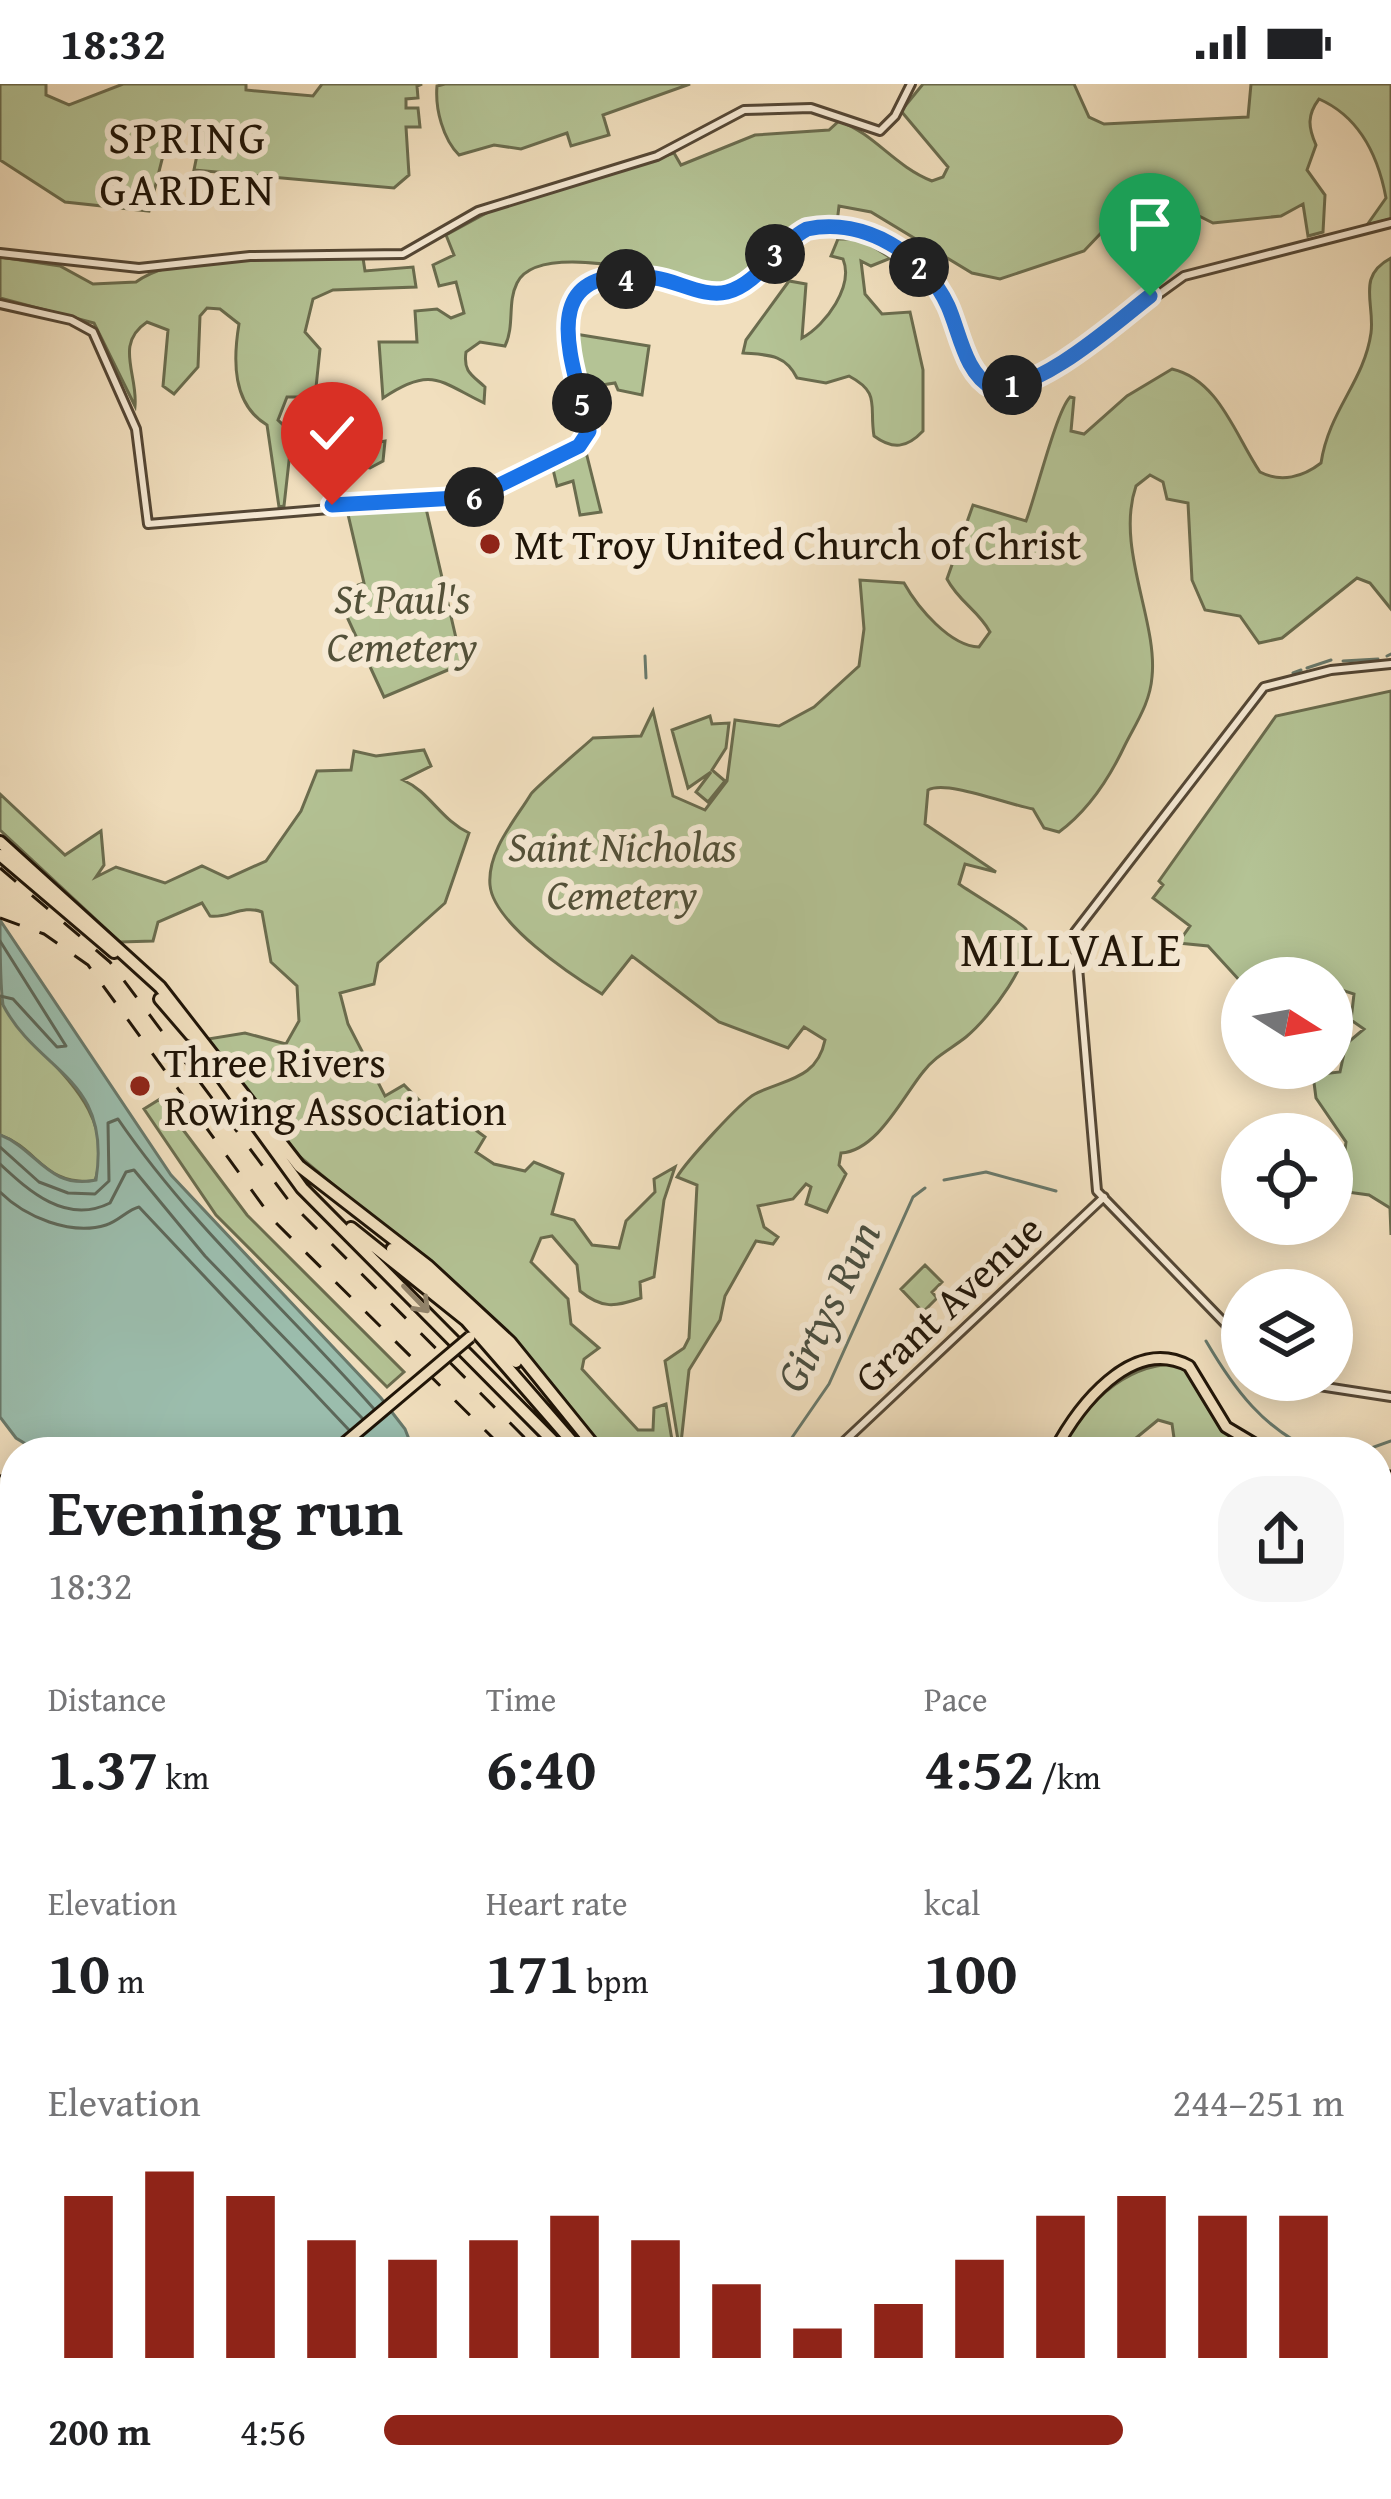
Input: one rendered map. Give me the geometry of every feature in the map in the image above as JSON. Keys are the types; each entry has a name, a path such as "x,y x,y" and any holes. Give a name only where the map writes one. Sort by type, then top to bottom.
{"highway":[{"path":"0,842 160,987 275,1138 476,1331 571,1437"},
{"path":"0,855 157,995 302,1188 549,1437"},
{"path":"302,1188 508,1353 574,1422"},
{"path":"322,1188 480,1312 586,1437"},
{"path":"508,1353 572,1437"}],"main road":[{"path":"352,1437 476,1331"},
{"path":"1062,1437 1073,1416 1104,1386 1139,1363 1161,1359 1189,1366 1226,1427 1243,1437"}],"street":[{"path":"0,253 140,268 250,256 403,254 478,212 657,156 744,110 812,108 880,131 895,116 911,84"},
{"path":"0,304 71,320 93,332 136,429 148,524 485,494 586,439 565,326 571,304 583,290 644,277 713,293 730,292 807,229 864,231 912,260 940,292 974,372 985,384 1002,388 1083,349 1184,276 1391,223"},
{"path":"1221,1319 1101,1194 1075,932 1260,690 1331,670 1391,664"},
{"name":"Grant Avenue","path":"849,1437 1101,1194"},
{"path":"1353,1391 1391,1397"}],"green space":[{"path":"0,84 46,84 46,95 69,105 123,84 246,84 246,90 313,96 322,84 422,84 417,86 418,98 406,99 406,108 418,108 420,127 406,127 409,175 394,188 194,170 199,145 190,128 171,124 149,211 65,202 0,160"},
{"path":"690,84 603,115 609,135 571,146 567,133 521,149 494,145 459,155 439,114 437,86"},
{"path":"923,84 1074,84 1089,117 1104,124 1248,117 1251,84 1391,84 1391,219 1367,225 1386,198 1378,167 1356,127 1319,99 1311,116 1316,145 1307,170 1325,195 1323,232 1308,236 1303,204 1281,216 1213,223 1185,209 1157,207 1102,232 1084,251 1000,279 972,273 871,212 839,206 837,223 802,230 750,273 720,289 612,265 552,263 530,270 514,291 505,346 480,342 466,352 467,369 485,387 484,403 435,380 413,382 383,398 379,342 417,342 415,311 437,309 451,318 464,313 456,282 439,286 433,265 454,255 446,235 492,210 674,153 681,165 755,135 829,130 839,121 932,181 943,177 948,167 901,111"},
{"path":"838,239 861,239 891,258 871,266 861,261 865,294 882,314 910,312 923,370 923,431 905,444 887,444 874,436 870,394 849,376 826,383 797,378 781,360 743,353 746,340 789,281 806,284 802,338 820,324 845,281 843,259 831,256"},
{"path":"0,257 60,266 93,284 136,282 182,264 244,258 363,258 365,271 413,267 416,287 333,290 313,299 305,332 320,349 315,397 287,397 278,420 293,434 331,437 342,449 385,441 383,461 370,468 335,461 318,480 316,453 290,452 284,506 279,507 267,425 247,405 238,380 239,324 220,309 207,308 200,316 198,367 174,394 163,386 168,330 147,322 129,350 135,406 94,323 0,298"},
{"name":"Saint Nicholas Cemetery","path":"1391,258 1391,609 1370,583 1357,578 1282,638 1259,643 1240,616 1205,610 1192,580 1188,503 1167,499 1163,482 1150,475 1136,486 1130,534 1152,655 1151,686 1142,712 1097,793 1059,832 1044,828 1033,809 962,790 928,790 925,824 996,872 965,864 959,884 1026,929 1024,956 998,1002 976,1028 928,1066 877,1133 854,1150 841,1153 839,1165 846,1174 827,1212 806,1204 811,1187 806,1184 793,1199 758,1206 764,1227 778,1237 773,1244 756,1241 725,1296 720,1320 689,1370 682,1437 678,1437 665,1361 684,1348 689,1338 697,1185 677,1177 748,1099 807,1071 825,1040 804,1027 788,1048 719,1022 632,956 602,994 535,947 494,900 490,872 504,836 534,790 593,738 641,736 653,711 673,796 705,810 727,781 735,720 779,726 814,707 859,666 864,629 860,580 904,583 946,633 979,647 990,632 947,579 973,505 1026,521 1070,397 1074,398 1071,431 1084,434 1127,396 1172,369 1188,375 1214,397 1260,472 1284,478 1314,468 1321,463 1331,427 1367,350 1372,322 1370,282 1380,265"},
{"path":"569,333 649,346 642,395 618,390 615,383 582,388"},
{"path":"585,448 601,512 580,515 573,481 557,486 552,465"},
{"name":"St Paul's Cemetery","path":"425,504 462,664 384,697 336,593 364,583 347,510"},
{"path":"1391,691 1391,1235 1390,1208 1369,1195 1353,1193 1353,1113 1326,1113 1316,1098 1315,1089 1353,1089 1353,1038 1364,1029 1353,1021 1353,957 1221,960 1208,946 1178,943 1190,926 1153,898 1163,885 1159,881 1276,716"},
{"path":"710,716 712,724 729,723 726,748 712,770 725,781 708,802 696,792 711,772 688,788 672,730"},
{"path":"424,750 431,766 403,780 469,833 445,903 378,963 374,984 340,993 348,1024 385,1096 404,1085 424,1105 438,1102 485,1137 476,1152 494,1164 525,1171 534,1162 563,1174 552,1214 574,1220 592,1245 619,1248 626,1221 655,1192 654,1179 675,1167 664,1200 654,1277 640,1282 641,1298 609,1305 588,1297 580,1291 577,1265 552,1236 541,1238 531,1262 568,1299 571,1324 599,1348 584,1359 582,1369 638,1430 653,1430 654,1408 666,1404 672,1437 594,1437 497,1322 293,1151 208,1039 245,1033 286,1044 299,1021 297,986 271,962 262,912 210,916 202,903 158,922 153,941 120,942 0,830 0,794 65,855 101,831 104,865 96,877 116,867 165,883 202,866 228,878 266,861 301,811 317,771 351,770 354,751 376,756"},
{"path":"0,999 85,1103 100,1152 95,1181 64,1178 0,1135"},
{"path":"160,1099 247,1215 404,1372 387,1387 216,1215 144,1109"},
{"path":"925,1265 942,1282 932,1292 937,1298 923,1312 901,1289"},
{"path":"1175,1364 1184,1369 1235,1437 1174,1437 1172,1424 1158,1420 1137,1437 1069,1437 1106,1392 1121,1380"}],"water":[{"path":"0,920 171,1175 381,1398 408,1437 15,1437 0,1417 0,1135 54,1174 80,1182 96,1180 98,1145 83,1097 18,1028 3,1005"}],"waterway":[{"path":"1387,656 1391,654"},
{"path":"645,656 646,678"},
{"path":"1343,661 1378,659"},
{"path":"1307,668 1331,660"},
{"path":"1293,673 1301,670"},
{"name":"Girtys Run","path":"944,1180 986,1172 1056,1191"},
{"name":"Girtys Run","path":"792,1437 829,1384 913,1197 925,1188"},
{"name":"Girtys Run","path":"1206,1341 1252,1406 1289,1437"}],"railway":[{"path":"0,868 110,962 289,1201 524,1437"},
{"path":"0,918 44,934 88,965 274,1221 492,1437"}],"place":[{"name":"Mt Troy United Church of Christ","path":"490,544"},
{"name":"Three Rivers Rowing Association","path":"140,1086"}],"district":[{"name":"SPRING GARDEN","path":"188,163"},
{"name":"MILLVALE","path":"1072,949"}],"route":[{"path":"332,505 475,497 579,446 589,431 565,326 583,290 644,277 713,293 730,292 807,229 825,226 864,231 912,260 949,308 974,372 993,388 1011,386 1083,349 1150,296"}]}
